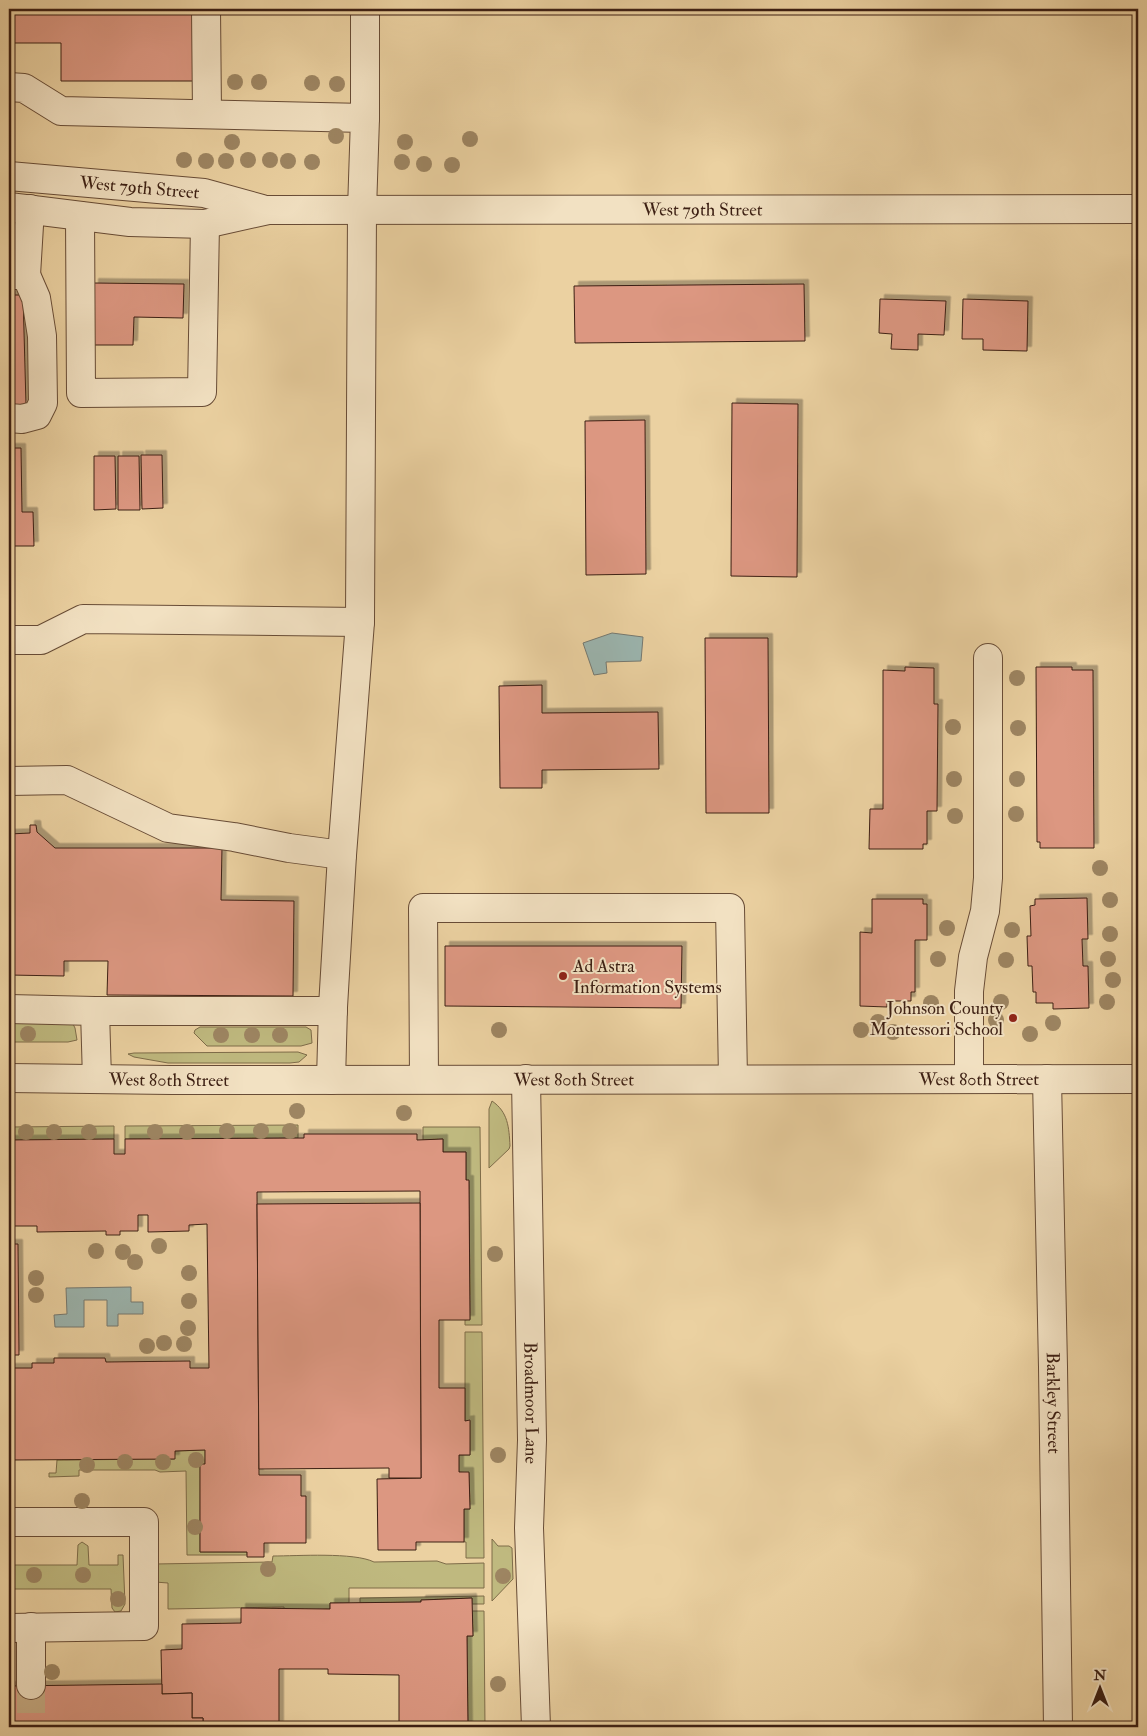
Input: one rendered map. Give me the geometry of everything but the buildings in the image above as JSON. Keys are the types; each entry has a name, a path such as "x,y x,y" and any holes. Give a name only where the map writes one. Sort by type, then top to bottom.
{"street":[{"path":"206,9 207,114"},
{"path":"331,1080 342,855 360,622 362,210 366,9"},
{"path":"9,87 24,88 61,111 365,118"},
{"name":"West 79th Street","path":"9,176 204,193 268,210"},
{"path":"9,418 22,419 37,415 43,403 42,336 36,298 17,275 19,208"},
{"name":"West 79th Street","path":"19,208 130,222 205,224 268,210 1138,210"},
{"path":"80,216 81,393 202,392 205,224"},
{"path":"9,640 41,640 83,619 360,622"},
{"path":"969,1079 969,991 973,957 985,911 988,878 988,658"},
{"path":"9,780 67,780 168,828 342,855"},
{"path":"424,1079 423,908 730,908 733,1079"},
{"path":"9,1009 333,1012"},
{"path":"95,1010 98,1079"},
{"name":"West 80th Street","path":"9,1078 331,1080 1138,1079"},
{"name":"Broadmoor Lane","path":"526,1079 532,1440 529,1528 536,1727"},
{"name":"Barkley Street","path":"1047,1079 1058,1727"},
{"path":"9,1522 144,1522 144,1626 20,1627 31,1686"}],"shaded area":[{"path":"11,1021 73,1024 77,1040 68,1042 11,1042"},
{"path":"200,1027 306,1027 311,1030 312,1043 301,1046 207,1046 194,1033"},
{"path":"298,1052 307,1055 299,1062 290,1063 168,1063 134,1057 128,1054 134,1053"},
{"path":"492,1101 507,1120 510,1146 489,1168 489,1109"},
{"path":"298,1125 298,1138 125,1139 125,1126"},
{"path":"114,1126 114,1139 9,1140 9,1127"},
{"path":"423,1127 480,1127 482,1325 465,1325 465,1320 470,1319 469,1181 466,1180 466,1152 443,1152 443,1139 423,1140"},
{"path":"465,1332 482,1332 484,1558 466,1558 466,1542 464,1542 464,1509 470,1509 469,1473 459,1472 459,1455 470,1455 470,1421 465,1421"},
{"path":"205,1450 205,1464 200,1465 200,1552 247,1552 247,1555 187,1555 186,1471 79,1470 79,1476 49,1477 49,1473 56,1473 57,1460 174,1459 175,1451"},
{"path":"492,1539 498,1546 509,1546 512,1548 513,1579 492,1601"},
{"path":"82,1542 88,1546 89,1565 118,1565 118,1555 123,1555 125,1604 121,1611 115,1612 112,1608 111,1589 9,1589 9,1565 77,1565 78,1545"},
{"path":"273,1556 340,1556 374,1562 437,1561 446,1564 484,1563 484,1588 349,1588 349,1603 330,1603 330,1609 284,1610 284,1607 168,1609 168,1583 155,1582 155,1564 272,1562"},
{"path":"484,1596 484,1604 472,1604 472,1598 421,1600 421,1602 360,1603 360,1598"},
{"path":"472,1611 484,1611 485,1727 468,1727 467,1636 473,1636"}],"water":[{"path":"612,633 643,637 641,661 606,662 607,673 594,675 583,643"},
{"path":"131,1287 131,1302 143,1302 143,1314 118,1314 118,1326 107,1326 107,1300 84,1300 84,1327 55,1327 54,1315 67,1314 66,1288"}],"tunnel":[{"path":"31,1685 31,1727"}],"place":[{"name":"Ad Astra Information Systems","path":"563,976"},
{"name":"Johnson County Montessori School","path":"1013,1018"}]}
